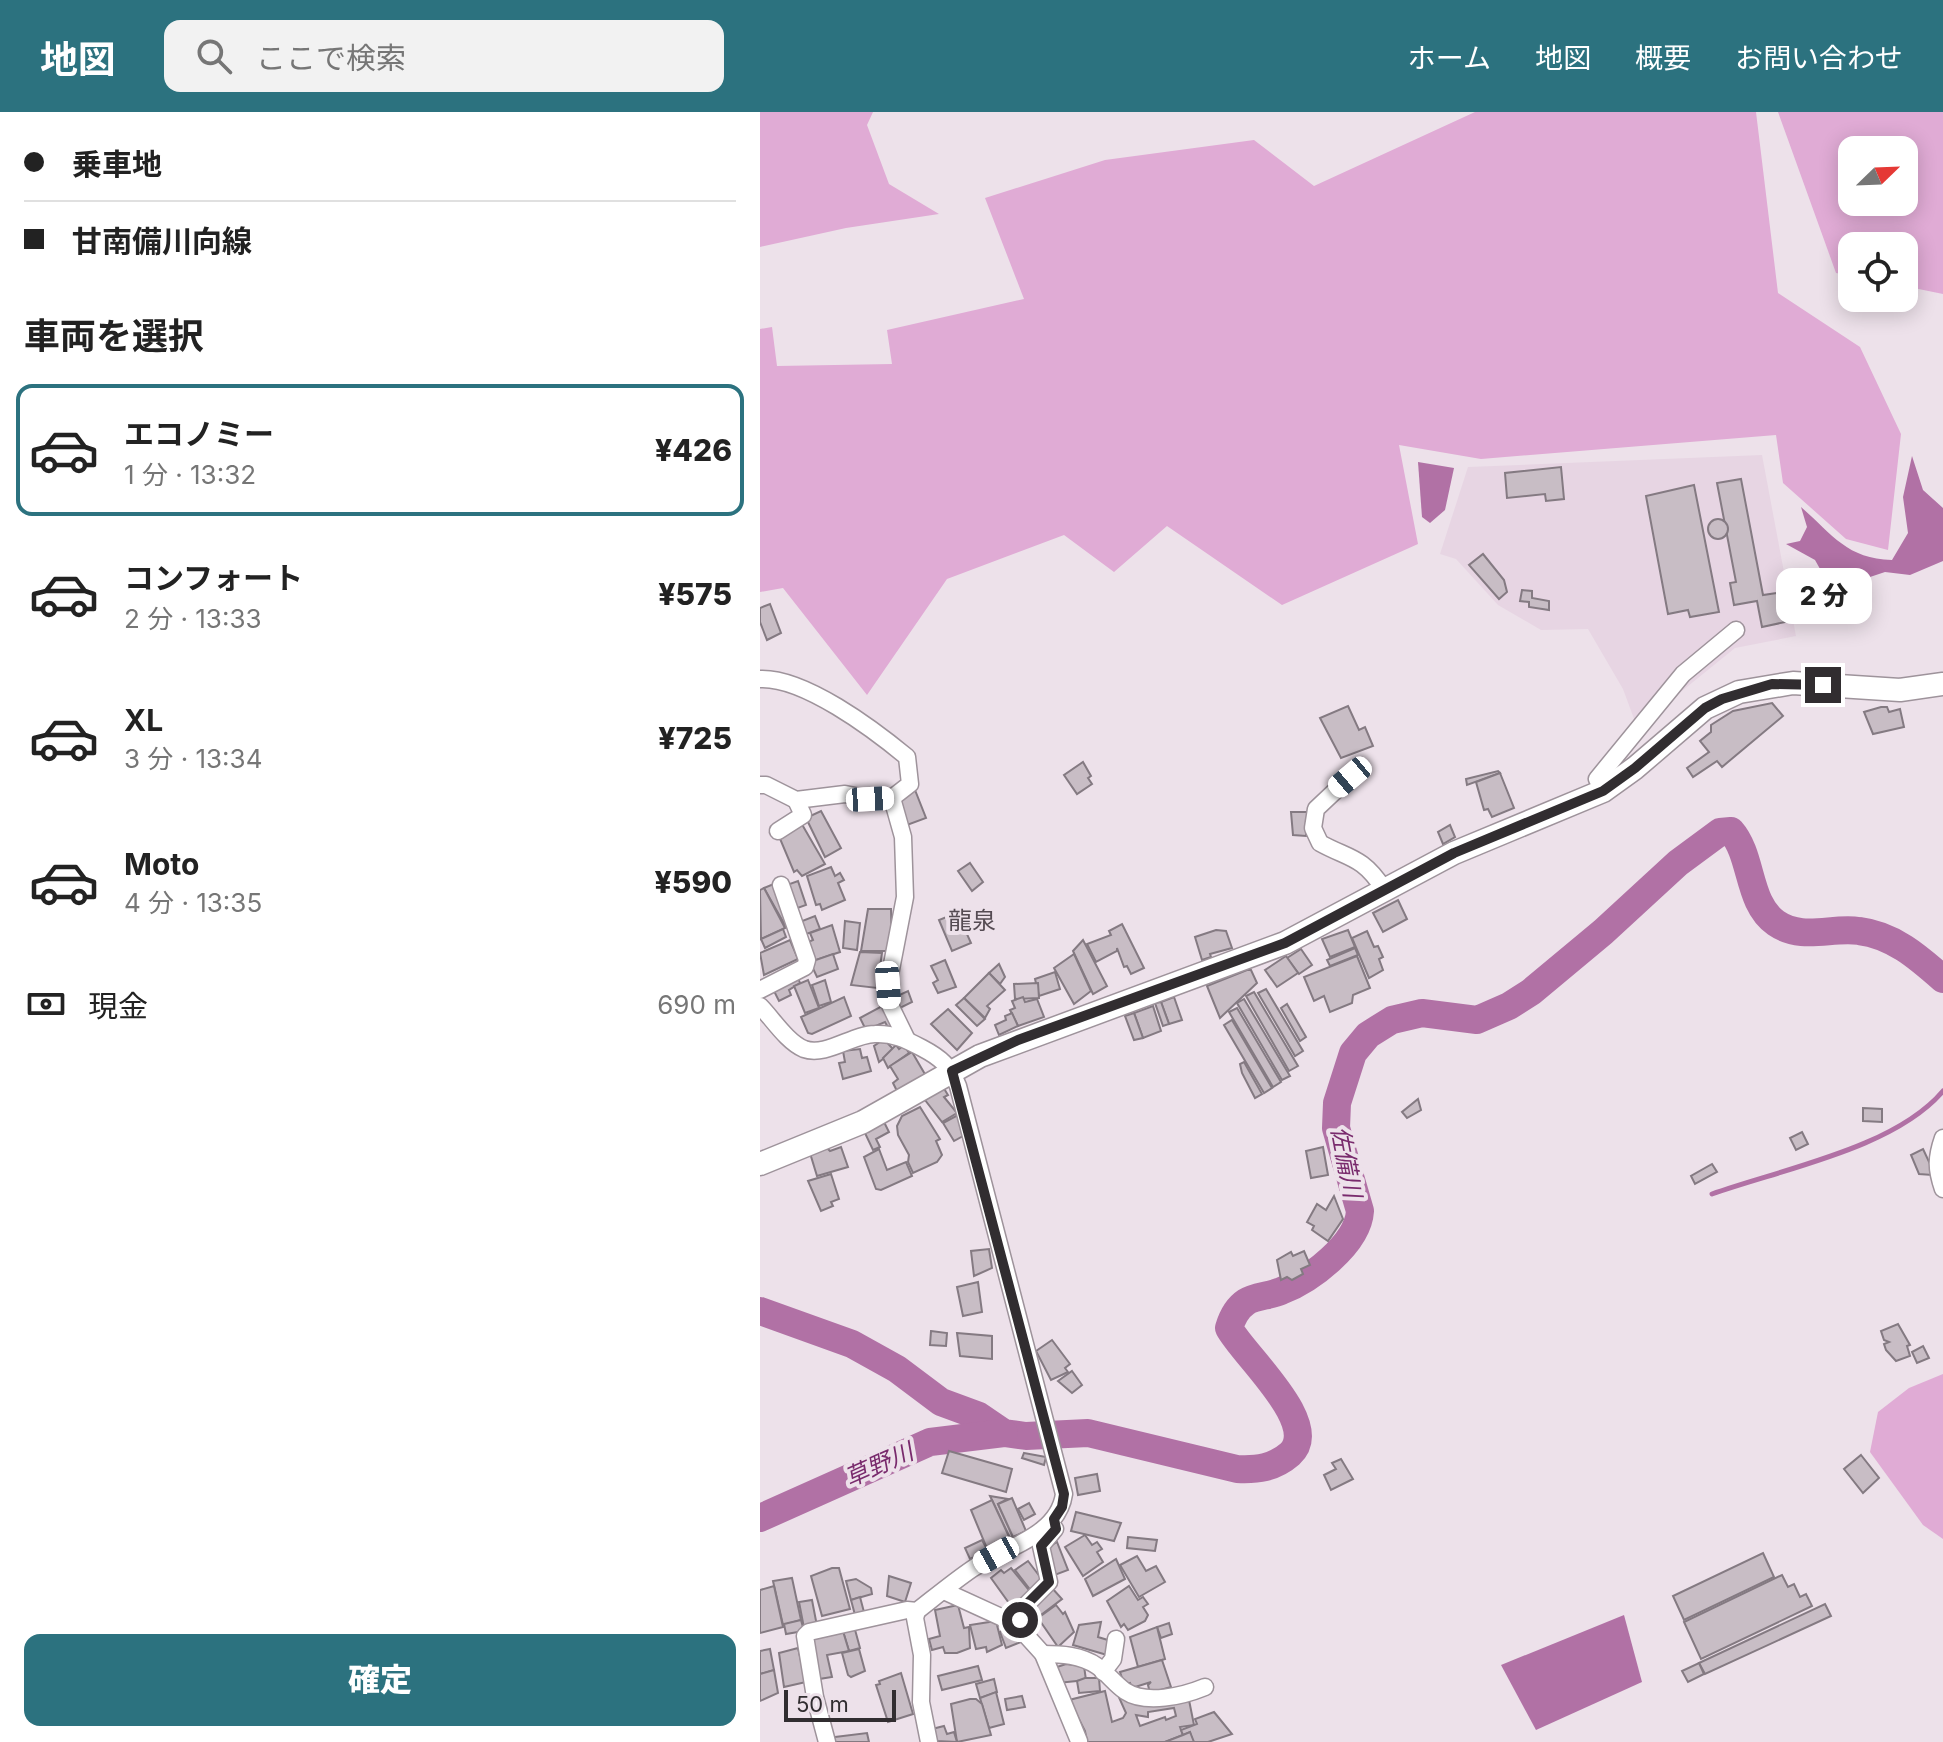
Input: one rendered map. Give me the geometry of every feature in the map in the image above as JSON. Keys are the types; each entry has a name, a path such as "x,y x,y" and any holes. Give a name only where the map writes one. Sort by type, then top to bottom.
{"main road":[{"path":"760,1164 863,1122 952,1071 1018,1040 1285,943 1383,888 1461,850 1603,791 1705,708 1739,692 1793,683 1900,690 1943,684"}],"street":[{"path":"1603,791 1597,779 1662,699 1683,674 1736,630"},
{"path":"760,679 801,687 907,757 910,784 892,798 828,794 796,800 760,785"},
{"path":"1350,777 1316,809 1316,836 1320,843 1341,850 1372,871 1383,888"},
{"path":"892,798 903,837 905,897 888,985 889,1003 907,1040"},
{"path":"778,831 803,815 796,800"},
{"path":"760,990 805,967 807,960 781,885"},
{"path":"760,1006 806,1050 822,1049 877,1034 907,1040 938,1057 952,1071 1055,1452 1064,1494 1062,1507 1054,1519 1043,1530 973,1568 917,1611 915,1618 922,1655 921,1702 929,1742"},
{"path":"1943,1138 1936,1157 1943,1189"},
{"path":"1016,1624 1026,1605 1049,1582 1040,1553 1043,1543 1056,1529 1054,1519"},
{"path":"944,1591 1016,1624 1043,1654 1079,1741"},
{"path":"827,1742 815,1697 805,1636 839,1624 858,1623 907,1610 917,1611"},
{"path":"1103,1672 1113,1659 1116,1639"},
{"path":"1043,1654 1065,1654 1085,1660 1128,1693 1146,1698 1205,1687"}],"shaded area":[{"path":"760,112 873,112 867,125 889,184 939,214 846,228 760,247"},
{"path":"1475,112 1756,112 1778,293 1860,347 1901,434 1888,550 1846,539 1783,483 1776,435 1481,459 1399,445 1418,544 1282,605 1167,526 1114,572 1064,535 947,579 867,695 783,588 760,592 760,329 772,327 777,366 892,364 887,330 1024,299 985,198 1105,160 1254,140 1314,186"},
{"path":"1778,112 1943,112 1943,294 1918,289 1918,232 1838,232 1838,273"},
{"path":"1762,455 1796,636 1735,648 1677,695 1640,735 1623,689 1588,629 1541,630 1498,605 1456,559 1440,554 1468,467"},
{"path":"1912,456 1923,490 1943,508 1943,561 1910,575 1885,572 1864,579 1837,581 1824,576 1815,560 1786,544 1800,541 1807,527 1801,507 1852,550 1876,559 1892,560 1908,533 1903,497"},
{"path":"1418,462 1454,468 1445,510 1430,523 1422,517"},
{"path":"1943,1374 1943,1539 1923,1525 1870,1452 1878,1412 1909,1388"},
{"path":"1624,1615 1642,1682 1536,1730 1501,1665"}],"building":[{"path":"1561,467 1564,499 1546,501 1545,494 1507,498 1505,473"},
{"path":"1741,479 1763,595 1784,592 1790,621 1762,627 1757,601 1734,605 1730,583 1736,582 1717,483"},
{"path":"1694,485 1719,612 1690,617 1688,610 1668,614 1646,496"},
{"path":"1718,519 1725,522 1728,529 1725,536 1718,539 1711,536 1708,529 1711,522"},
{"path":"1483,554 1504,580 1507,592 1499,599 1469,565"},
{"path":"1522,590 1532,591 1532,598 1549,601 1549,610 1529,607 1529,602 1520,601"},
{"path":"770,604 781,633 767,640 760,622 760,608"},
{"path":"1772,703 1783,716 1722,767 1717,761 1693,777 1687,768 1709,752 1700,741 1711,732 1711,725 1733,711"},
{"path":"1348,706 1359,730 1365,727 1373,746 1341,758 1320,718"},
{"path":"1887,707 1889,712 1900,709 1904,727 1873,734 1864,712"},
{"path":"1083,762 1092,784 1077,794 1064,775"},
{"path":"1500,773 1467,785 1466,779"},
{"path":"1500,773 1514,808 1492,817 1488,809 1484,810 1476,782"},
{"path":"915,790 926,818 907,825 897,798"},
{"path":"821,811 841,848 825,857 806,818"},
{"path":"1291,812 1309,812 1306,836 1293,835"},
{"path":"800,821 825,864 802,876 797,870 794,872 778,834"},
{"path":"1450,825 1455,837 1443,844 1438,832"},
{"path":"970,863 983,882 972,891 958,871"},
{"path":"831,867 835,876 840,873 844,880 838,883 845,900 822,910 820,904 816,905 807,876"},
{"path":"798,881 806,905 792,910 784,886"},
{"path":"776,883 792,925 786,927 764,888"},
{"path":"764,888 785,928 761,939 760,890"},
{"path":"1398,900 1407,919 1383,932 1373,913"},
{"path":"868,909 891,909 892,951 861,951"},
{"path":"958,914 971,943 952,951 939,920"},
{"path":"815,916 820,929 801,936 797,923"},
{"path":"845,921 860,923 857,950 843,948"},
{"path":"1122,924 1144,968 1131,974 1127,966 1124,967 1117,948 1117,951 1096,962 1087,944 1111,935 1109,931"},
{"path":"832,925 840,952 813,961 806,943 813,940 810,933"},
{"path":"783,929 786,937 765,948 761,939"},
{"path":"1216,930 1226,931 1232,948 1210,954 1211,957 1202,960 1195,937"},
{"path":"1348,930 1355,947 1330,957 1322,939"},
{"path":"1367,931 1374,947 1378,946 1383,957 1379,959 1383,970 1369,978 1352,938"},
{"path":"790,940 798,959 764,975 760,953"},
{"path":"1083,940 1107,986 1093,994 1073,951"},
{"path":"1355,948 1358,955 1330,966 1327,960"},
{"path":"1301,949 1312,965 1299,974 1287,958"},
{"path":"860,952 882,953 877,988 851,985"},
{"path":"833,954 838,969 817,977 810,962"},
{"path":"1074,954 1091,991 1074,1004 1054,968"},
{"path":"1286,956 1298,973 1277,987 1265,970"},
{"path":"1357,956 1370,988 1353,995 1352,1003 1330,1012 1324,996 1314,1001 1304,977"},
{"path":"945,960 956,987 938,993 933,983 938,980 931,966"},
{"path":"999,964 1005,977 1000,984 989,973"},
{"path":"1251,970 1257,983 1220,1018 1207,986"},
{"path":"1055,972 1060,989 1039,996 1035,979"},
{"path":"989,973 1005,990 987,1006 990,1009 985,1018 964,998"},
{"path":"797,975 800,983 789,990 791,995 779,1001 772,987"},
{"path":"808,980 819,1008 805,1013 794,986"},
{"path":"825,980 831,1002 819,1006 812,985"},
{"path":"1038,983 1039,998 1015,999 1014,984"},
{"path":"1266,989 1303,1051 1295,1056 1258,993"},
{"path":"908,991 912,1002 900,1008 895,997"},
{"path":"1254,992 1298,1066 1289,1071 1246,996"},
{"path":"844,997 851,1016 812,1034 808,1033 801,1017"},
{"path":"1023,997 1025,1002 1037,999 1044,1017 1018,1026 1010,1010 1015,1008 1012,1001"},
{"path":"1174,997 1182,1020 1169,1024 1161,1002"},
{"path":"964,998 985,1019 977,1026 956,1005"},
{"path":"1244,999 1290,1076 1282,1080 1237,1003"},
{"path":"1161,1002 1169,1024 1163,1026 1155,1003"},
{"path":"1287,1004 1306,1037 1300,1041 1281,1008"},
{"path":"884,1005 897,1027 890,1031 885,1022 866,1030 860,1018"},
{"path":"1153,1006 1161,1031 1143,1038 1134,1013"},
{"path":"1237,1008 1281,1082 1273,1087 1229,1012"},
{"path":"948,1009 972,1033 957,1050 931,1024"},
{"path":"1012,1013 1018,1026 999,1035 995,1025"},
{"path":"1134,1013 1143,1038 1134,1040 1125,1016"},
{"path":"1232,1020 1272,1088 1264,1093 1224,1025"},
{"path":"884,1039 892,1052 879,1062 874,1046"},
{"path":"896,1045 899,1049 904,1045 909,1053 888,1068 883,1058"},
{"path":"860,1049 862,1058 867,1057 871,1071 843,1079 839,1063 845,1062 843,1051"},
{"path":"912,1052 926,1076 898,1093 893,1083 898,1079 890,1066"},
{"path":"1244,1062 1262,1094 1255,1098 1242,1073 1240,1064"},
{"path":"943,1087 948,1095 944,1097 957,1113 942,1122 925,1100"},
{"path":"1418,1099 1421,1110 1407,1118 1402,1112"},
{"path":"920,1107 940,1139 936,1141 942,1155 937,1162 913,1173 897,1126 902,1116"},
{"path":"1863,1108 1882,1109 1882,1122 1863,1121"},
{"path":"958,1115 963,1136 954,1141 943,1123"},
{"path":"883,1120 889,1132 876,1139 880,1147 873,1150 864,1131"},
{"path":"1802,1132 1808,1144 1796,1150 1790,1138"},
{"path":"826,1147 830,1151 841,1147 848,1167 817,1176 810,1153"},
{"path":"1323,1147 1328,1175 1311,1178 1306,1151"},
{"path":"879,1149 887,1170 906,1162 912,1176 881,1190 876,1189 864,1157"},
{"path":"1923,1149 1932,1175 1919,1174 1911,1155"},
{"path":"1712,1164 1717,1172 1695,1184 1691,1176"},
{"path":"831,1174 839,1199 831,1202 833,1206 821,1211 808,1181"},
{"path":"1334,1196 1343,1219 1328,1241 1312,1230 1314,1226 1307,1222 1317,1204 1326,1210"},
{"path":"989,1249 992,1268 974,1276 971,1251"},
{"path":"1304,1251 1310,1265 1301,1269 1303,1274 1292,1280 1287,1277 1281,1280 1277,1260 1291,1252 1293,1256"},
{"path":"978,1282 982,1312 963,1316 957,1287"},
{"path":"1898,1324 1910,1345 1907,1346 1910,1356 1896,1361 1886,1350 1884,1344 1889,1342 1884,1340 1881,1331"},
{"path":"931,1331 947,1333 946,1346 930,1345"},
{"path":"957,1333 992,1336 992,1359 960,1356"},
{"path":"1052,1340 1070,1364 1065,1368 1068,1372 1051,1380 1036,1351"},
{"path":"1923,1346 1929,1358 1917,1363 1912,1352"},
{"path":"1072,1371 1082,1385 1072,1393 1058,1381"},
{"path":"949,1451 1012,1469 1006,1492 942,1473"},
{"path":"1024,1453 1046,1457 1044,1465 1022,1458"},
{"path":"1861,1455 1879,1478 1863,1493 1844,1469"},
{"path":"1341,1459 1353,1479 1331,1490 1324,1475 1336,1469 1332,1463"},
{"path":"1097,1474 1100,1491 1078,1495 1075,1478"},
{"path":"990,1496 1008,1499 998,1504 1013,1537 1010,1538"},
{"path":"1012,1498 1026,1531 1013,1537 998,1504"},
{"path":"992,1500 1011,1541 988,1551 971,1510"},
{"path":"1029,1503 1035,1514 1024,1520 1018,1509"},
{"path":"1076,1512 1121,1523 1114,1541 1071,1531"},
{"path":"1085,1535 1092,1545 1097,1542 1102,1549 1097,1552 1103,1562 1083,1576 1065,1547"},
{"path":"1128,1537 1157,1540 1155,1551 1127,1548"},
{"path":"982,1540 988,1551 970,1559 965,1548"},
{"path":"1057,1542 1068,1570 1052,1576 1047,1548"},
{"path":"1763,1553 1774,1577 1684,1620 1673,1596"},
{"path":"1137,1556 1146,1571 1156,1566 1165,1582 1139,1597 1120,1565"},
{"path":"1116,1559 1125,1579 1093,1596 1085,1579"},
{"path":"1028,1561 1044,1582 1032,1592 1015,1570"},
{"path":"839,1568 850,1609 822,1616 811,1576"},
{"path":"1011,1568 1033,1595 1014,1610 991,1578 1001,1570 1004,1573"},
{"path":"1782,1575 1788,1587 1794,1584 1800,1597 1806,1594 1812,1606 1701,1659 1684,1622"},
{"path":"889,1576 911,1583 905,1602 887,1596"},
{"path":"792,1578 801,1620 783,1625 773,1581"},
{"path":"856,1579 871,1588 872,1594 851,1600 846,1581"},
{"path":"774,1586 783,1627 760,1633 760,1590"},
{"path":"1129,1586 1138,1600 1143,1597 1148,1604 1143,1607 1148,1615 1145,1621 1128,1630 1124,1624 1121,1627 1107,1601"},
{"path":"1052,1588 1062,1599 1033,1621 1029,1615 1031,1608"},
{"path":"860,1597 864,1612 855,1615 851,1600"},
{"path":"812,1600 817,1626 804,1628 799,1602"},
{"path":"1825,1604 1831,1616 1705,1674 1699,1663"},
{"path":"958,1605 964,1628 969,1627 970,1648 957,1653 945,1653 943,1647 932,1650 929,1639 940,1636 935,1610"},
{"path":"1056,1605 1063,1614 1065,1612 1074,1632 1058,1647 1038,1618"},
{"path":"801,1620 804,1631 786,1634 784,1624"},
{"path":"996,1621 1002,1645 987,1652 986,1647 976,1649 970,1625"},
{"path":"1101,1622 1098,1637 1111,1641 1107,1655 1073,1645 1079,1625"},
{"path":"1169,1623 1172,1634 1161,1638 1157,1627"},
{"path":"854,1626 860,1648 849,1651 842,1628"},
{"path":"1010,1626 1021,1642 1006,1648 1000,1632"},
{"path":"1157,1627 1165,1659 1138,1667 1130,1637"},
{"path":"842,1628 849,1651 827,1655 832,1677 819,1679 812,1635"},
{"path":"798,1648 806,1682 784,1687 779,1653"},
{"path":"770,1649 774,1670 760,1674 760,1651"},
{"path":"859,1649 865,1671 851,1677 842,1653"},
{"path":"1162,1660 1171,1687 1150,1693 1148,1685 1151,1682 1132,1688 1130,1683 1123,1681 1120,1672"},
{"path":"1699,1663 1704,1674 1688,1682 1682,1671"},
{"path":"1066,1664 1084,1666 1086,1680 1058,1683 1057,1667"},
{"path":"978,1666 982,1680 942,1690 938,1676"},
{"path":"774,1670 778,1693 760,1701 760,1674"},
{"path":"901,1673 913,1714 888,1722 876,1685"},
{"path":"1099,1678 1100,1691 1079,1693 1077,1681"},
{"path":"994,1679 997,1692 980,1698 976,1684"},
{"path":"1105,1691 1112,1722 1123,1718 1126,1713 1117,1693 1189,1700 1194,1725 1180,1727 1183,1735 1165,1742 1087,1742 1085,1731 1069,1700","holes":["1174,1708 1176,1716 1140,1726 1136,1715 1148,1717 1148,1712"]},
{"path":"996,1692 1004,1724 989,1728 980,1698"},
{"path":"1022,1696 1025,1707 1007,1710 1005,1699"},
{"path":"970,1699 982,1704 991,1735 957,1742 951,1704"},
{"path":"1214,1712 1232,1734 1208,1742 1193,1742 1190,1732 1183,1735 1181,1730 1197,1724 1195,1719"},
{"path":"944,1726 947,1734 954,1732 957,1742 936,1741 932,1729"},
{"path":"1190,1732 1194,1742 1165,1742 1183,1735"},
{"path":"867,1733 869,1742 831,1742 830,1739 835,1737"}],"waterway":[{"name":"佐備川","path":"760,1311 852,1344 897,1369 941,1402 979,1416 1004,1433 1026,1436 1088,1433 1237,1469 1265,1467 1290,1454 1297,1441 1296,1425 1277,1390 1229,1328 1235,1314 1246,1302 1293,1286 1331,1259 1351,1236 1360,1211 1336,1128 1337,1103 1353,1053 1368,1035 1392,1020 1422,1013 1477,1020 1509,1006 1531,992 1678,863 1720,832 1731,831 1738,841 1760,904 1776,923 1796,931 1848,930 1883,937 1914,955 1943,979"},
{"path":"1712,1194 1867,1142 1922,1111 1943,1091"},
{"name":"草野川","path":"760,1518 930,1442 1004,1433"}],"district":[{"name":"龍泉","path":"972,921"}],"route":[{"path":"1020,1620 1026,1605 1049,1582 1040,1553 1041,1546 1056,1529 1054,1519 1062,1507 1064,1494 952,1071 1018,1040 1285,943 1454,853 1603,791 1705,708 1722,699 1772,684 1823,685"}]}
